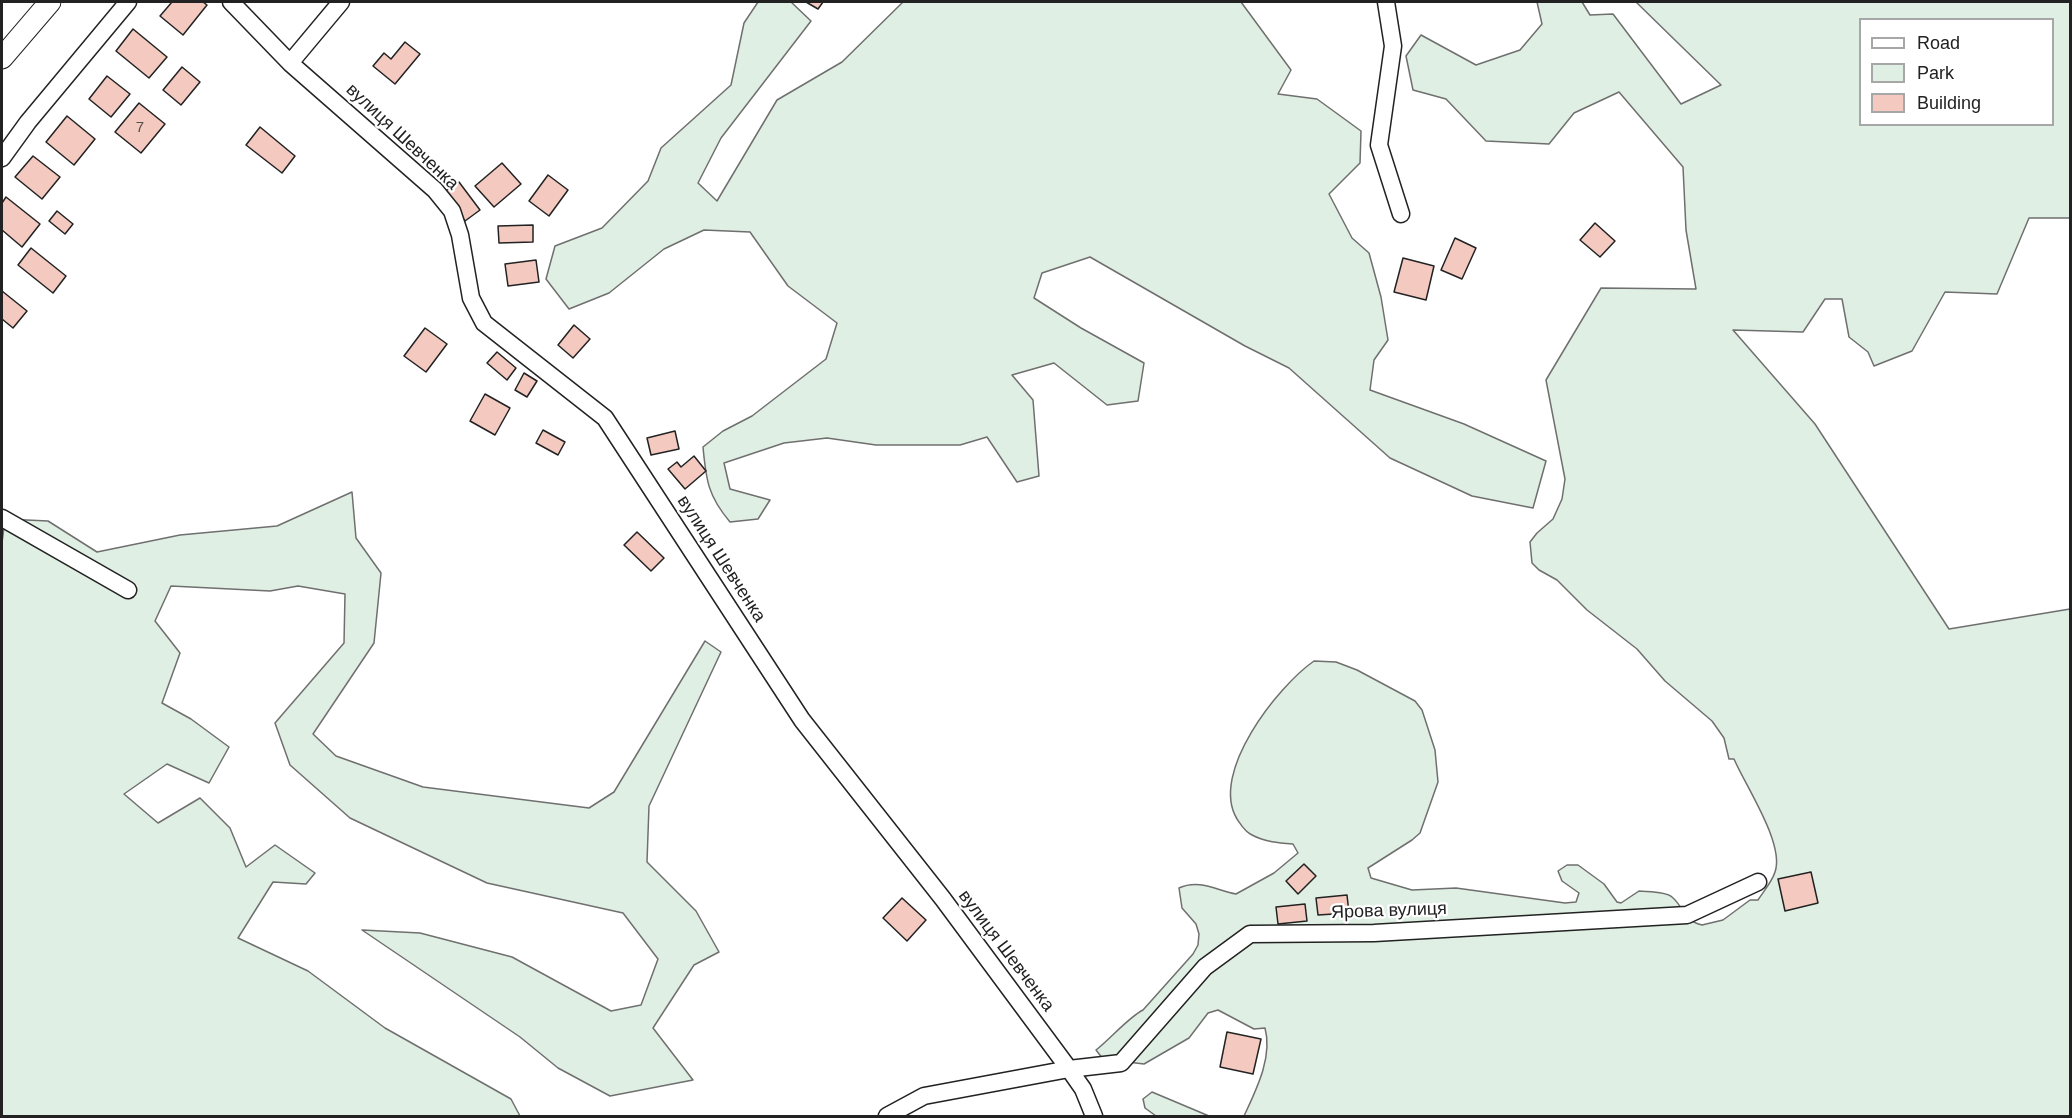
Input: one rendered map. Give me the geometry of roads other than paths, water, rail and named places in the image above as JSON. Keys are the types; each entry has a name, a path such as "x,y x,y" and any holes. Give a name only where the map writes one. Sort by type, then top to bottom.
{"street":[{"path":"2,58 50,2"},
{"path":"2,158 28,122 128,2"},
{"name":"вулиця Шевченка","path":"231,2 290,63 435,190 452,211 460,235 471,298 484,323 604,418 802,720 943,899 1069,1069 1083,1089 1094,1116"},
{"path":"290,63 341,2"},
{"path":"1386,2 1393,46 1379,145 1401,214"},
{"path":"2,518 128,590"},
{"name":"Ярова вулиця","path":"887,1116 924,1096 1069,1069 1121,1063 1204,966 1250,934 1374,933 1687,915 1758,882"}]}
